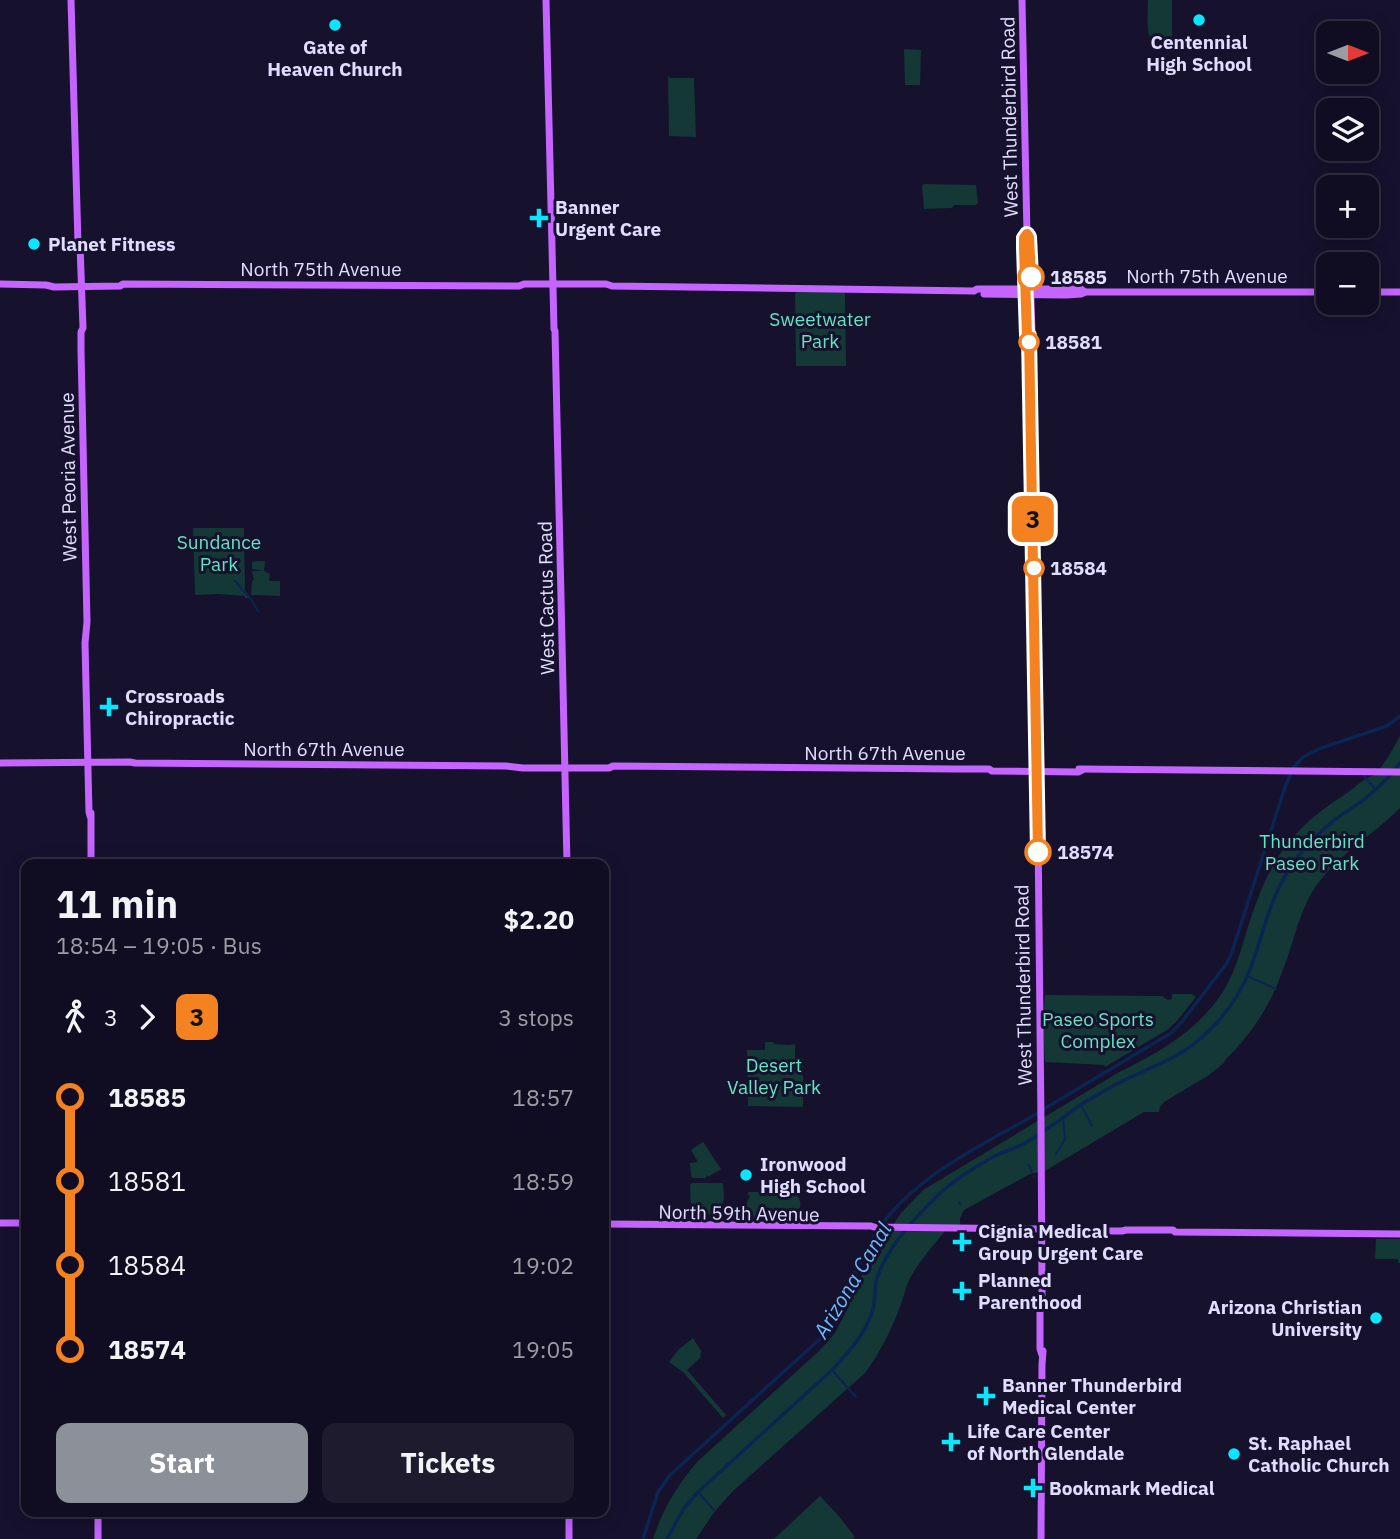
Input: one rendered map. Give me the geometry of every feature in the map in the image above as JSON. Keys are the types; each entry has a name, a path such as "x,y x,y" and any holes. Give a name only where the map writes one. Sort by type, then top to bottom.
{"main road":[{"name":"West Peoria Avenue","path":"71,0 80,245 80,320 83,328 87,622 85,643 92,812 91,859"},
{"name":"West Cactus Road","path":"546,0 553,243 556,249 554,329 567,859"},
{"name":"West Thunderbird Road","path":"1021,0 1029,237 1027,335 1037,770 1042,1355"},
{"name":"North 75th Avenue","path":"0,284 610,286"},
{"name":"North 75th Avenue","path":"555,286 974,291 1066,295 1085,292 1316,292"},
{"path":"1379,292 1400,292"},
{"name":"West Peoria Avenue","path":"87,622 90,664 89,763"},
{"path":"85,643 90,664"},
{"name":"North 67th Avenue","path":"0,763 51,761 130,765 1400,772"},
{"path":"0,1221 21,1221"},
{"name":"North 59th Avenue","path":"609,1225 863,1226 1047,1231 1197,1228 1400,1232"},
{"path":"1068,1231 1076,1228"},
{"name":"North 59th Avenue","path":"1042,1229 1126,1230"},
{"name":"West Thunderbird Road","path":"1041,1539 1044,1343 1042,1298"},
{"path":"1040,1322 1044,1343"},
{"path":"97,1517 97,1539"},
{"path":"569,1517 569,1539"}],"green space":[{"path":"1148,0 1172,0 1172,41 1169,39 1160,43 1150,38"},
{"path":"904,49 921,50 920,85 905,85"},
{"path":"668,76 694,78 696,137 669,136"},
{"path":"924,184 976,185 978,203 924,209"},
{"name":"Sweetwater Park","path":"797,291 845,292 846,366 796,366"},
{"name":"Sundance Park","path":"193,528 244,528 245,590 251,598 218,594 195,595"},
{"path":"265,561 264,571 270,574 269,581 280,581 280,596 251,595 254,580 252,571 263,571 252,569 252,562"},
{"name":"Thunderbird Paseo Park","path":"1400,736 1400,808 1341,858 1311,894 1271,999 1251,1031 1224,1063 1164,1102 1159,1112 1144,1112 1045,1171 1030,1174 964,1210 960,1225 950,1225 910,1278 890,1331 865,1373 733,1491 696,1539 653,1539 671,1498 698,1461 819,1351 835,1333 883,1232 888,1232 901,1213 923,1190 1148,1057 1198,1022 1223,991 1232,974 1262,887 1281,852 1307,823 1324,809 1375,775"},
{"name":"Paseo Sports Complex","path":"1172,994 1192,994 1196,997 1167,1030 1105,1067 1045,1062 1045,995 1162,996 1168,1000 1172,999"},
{"name":"Desert Valley Park","path":"765,1042 795,1044 795,1058 803,1058 802,1107 748,1106 747,1050 765,1050"},
{"path":"703,1142 721,1169 706,1178 693,1178 690,1163 698,1162 691,1150"},
{"path":"692,1183 723,1183 724,1200 721,1207 710,1214 691,1216"},
{"path":"801,1191 801,1194 797,1195 800,1208 794,1214 756,1216 761,1220 747,1217 757,1218 748,1214 752,1215 746,1205 750,1195 748,1192"},
{"path":"1376,1239 1400,1239 1400,1263 1398,1259 1375,1259"},
{"path":"693,1338 701,1351 700,1358 687,1370 726,1415 723,1418 684,1373 669,1362 678,1350"},
{"path":"820,1496 855,1537 774,1539"}],"waterway":[{"path":"235,581 258,611"},
{"path":"1044,1109 1171,1033 1227,963 1285,787 1294,767 1303,757 1321,748 1387,726 1400,716"},
{"path":"667,1539 684,1508 698,1492 832,1370 862,1334 874,1305 877,1278 882,1266 895,1244 936,1197 971,1170 1034,1138 1087,1101 1185,1050 1213,1027 1235,999 1246,978 1272,904 1295,861 1317,835 1371,794 1400,763"},
{"path":"1364,776 1376,790"},
{"path":"1247,976 1276,989"},
{"path":"1081,1105 1092,1126"},
{"name":"Arizona Canal","path":"643,1539 658,1492 670,1475 822,1337 837,1312 868,1246 891,1213 928,1179 950,1164 1038,1113"},
{"path":"1063,1118 1065,1138"},
{"path":"1056,1154 1065,1139"},
{"path":"1029,1165 1032,1173"},
{"path":"832,1370 856,1397"},
{"path":"698,1492 715,1511"}],"bus line":[{"name":"3","path":"1031,277 1027,234 1024,248 1029,336 1038,852"}],"place":[{"name":"Centennial High School","path":"1199,20"},
{"name":"Gate of Heaven Church","path":"335,25"},
{"name":"Banner Urgent Care","path":"539,218"},
{"name":"Planet Fitness","path":"34,244"},
{"name":"18585","path":"1031,277"},
{"name":"18581","path":"1029,342"},
{"name":"18584","path":"1034,568"},
{"name":"Crossroads Chiropractic","path":"109,707"},
{"name":"18574","path":"1038,852"},
{"name":"Ironwood High School","path":"746,1175"},
{"name":"Cignia Medical Group Urgent Care","path":"962,1242"},
{"name":"Planned Parenthood","path":"962,1291"},
{"name":"Arizona Christian University","path":"1376,1318"},
{"name":"Banner Thunderbird Medical Center","path":"986,1396"},
{"name":"Life Care Center of North Glendale","path":"951,1442"},
{"name":"St. Raphael Catholic Church","path":"1234,1454"},
{"name":"Bookmark Medical","path":"1033,1488"}]}
